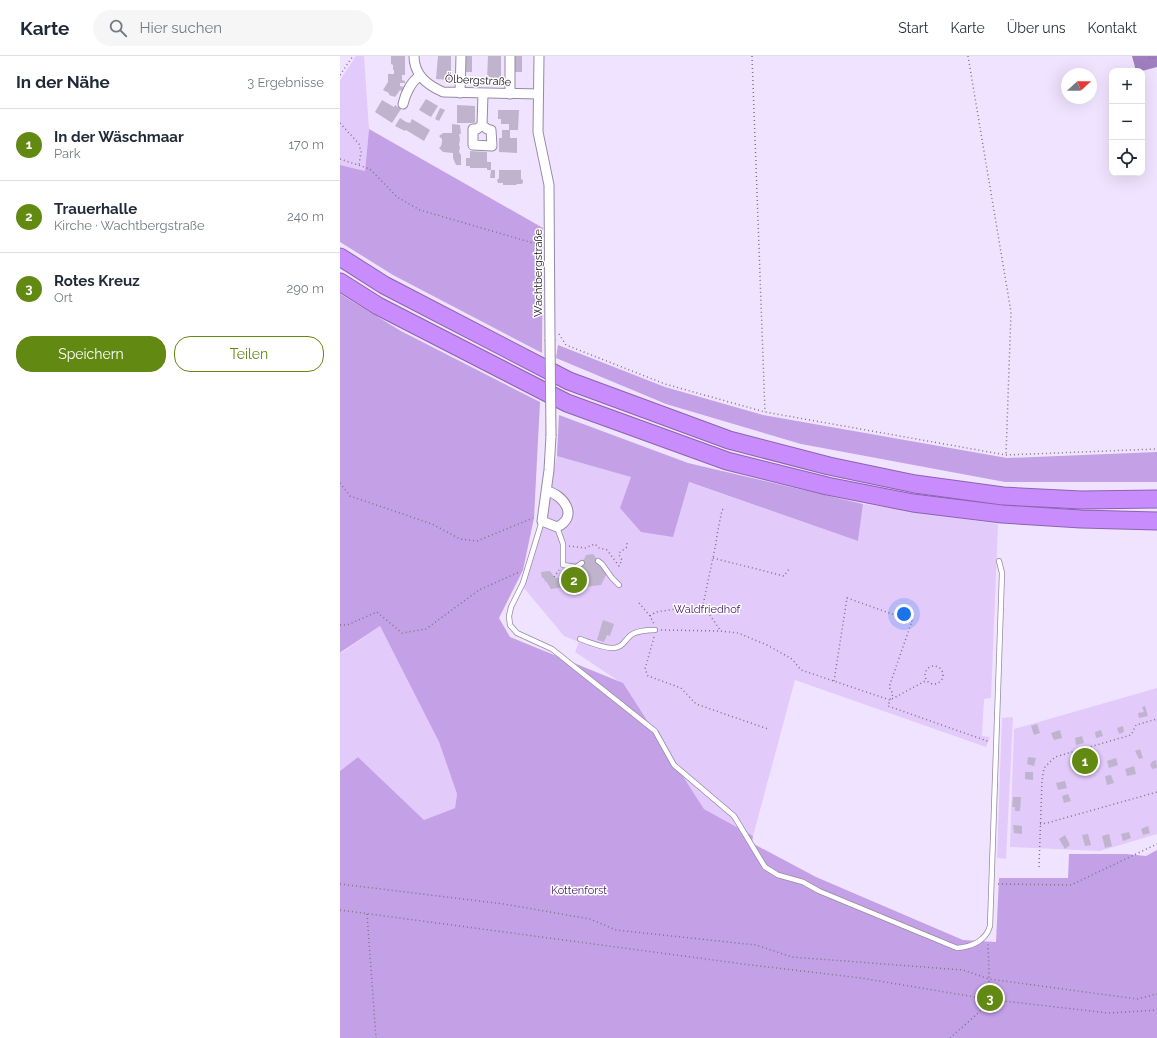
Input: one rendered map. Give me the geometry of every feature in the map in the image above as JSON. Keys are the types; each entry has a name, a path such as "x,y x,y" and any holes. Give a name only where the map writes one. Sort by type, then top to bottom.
{"highway":[{"path":"340,257 384,285 569,381 729,440 829,466 915,484 1003,496 1082,500 1157,499"},
{"path":"340,282 378,306 567,402 727,461 827,486 913,503 1002,514 1081,519 1157,521"}],"street":[{"path":"403,104 405,97 416,78 420,76 414,64 414,56"},
{"path":"460,92 461,56"},
{"path":"510,56 510,94"},
{"name":"Wachtbergstraße","path":"539,56 538,132 549,185 550,248 551,436 549,470 542,521"},
{"name":"Ölbergstraße","path":"420,76 431,87 443,92 538,94"},
{"path":"482,126 483,94"},
{"path":"542,521 557,527 564,524 567,519 568,512 566,504 560,498 554,493 546,491"}],"lane":[{"name":"Wachtbergstraße","path":"542,521 523,583 511,607 509,616 510,625 517,633 552,649 655,731 674,765 734,816 765,867 778,875 803,882 819,891 957,948 969,947 987,934"},
{"path":"557,527 563,544 563,565 576,567 582,563"},
{"path":"598,561 619,585"},
{"path":"987,934 990,926 1002,573 998,561"},
{"path":"580,639 606,648 614,648 622,645 630,636 634,634 655,630"}],"path":[{"path":"340,75 353,56"},
{"path":"752,56 765,412"},
{"path":"968,56 1011,312 1006,454"},
{"path":"1149,58 1157,58"},
{"path":"340,123 358,144 361,152 359,165"},
{"path":"340,159 370,169 397,197 420,210 550,248"},
{"path":"550,325 555,327 566,346 665,384 765,412 1006,454 1157,449"},
{"path":"340,483 350,496 432,524 460,539 477,541 534,518 537,534"},
{"path":"720,630 703,605 722,510 724,508"},
{"path":"563,544 585,548 595,544 599,548 607,550 619,566 622,560 619,553 627,547 627,542"},
{"path":"713,558 784,576 789,569"},
{"path":"340,625 347,625 377,612 402,633 426,629 479,590 523,570 529,564"},
{"path":"834,681 847,598 912,620 889,687 893,694 888,706 996,744"},
{"path":"639,603 650,616 655,630 655,635 645,669 648,676 681,688 696,704 768,729"},
{"path":"650,616 656,612 703,605"},
{"path":"655,630 720,630 738,633 767,645 792,659 801,670 890,700 927,680"},
{"path":"934,666 941,669 943,677 939,683 933,684 927,680 925,675 928,669 934,666"},
{"path":"1039,867 1042,773 1051,760 1059,755 1131,735 1136,725 1157,719"},
{"path":"1040,824 1157,792"},
{"path":"991,884 1071,885 1157,844"},
{"path":"340,884 504,904 590,919 616,930 756,945 792,957 963,970 989,979 1137,999 1157,994"},
{"path":"340,910 743,964 861,978 987,999 1108,1013 1157,1010"},
{"path":"367,914 376,1038"},
{"path":"950,1038 984,1007 987,999 989,979 987,934"}],"green space":[{"path":"356,56 364,56 369,129 365,171 340,165 340,80"},
{"path":"369,129 543,228 542,353 393,275 340,242 340,165 365,171"},
{"name":"Kottenforst","path":"340,294 401,331 540,402 534,518 523,570 499,618 510,637 623,683 704,809 753,836 752,843 816,877 963,940 996,942 999,878 1068,878 1069,854 1126,854 1146,856 1157,850 1157,1038 340,1038 340,771 358,757 424,820 455,808 457,794 439,742 380,626 340,654"},
{"path":"558,345 665,387 763,415 1007,458 1157,452 1157,482 1005,482 801,444 666,404 556,358"},
{"path":"559,415 688,463 863,504 858,541 689,482 673,537 641,532 620,508 631,477 557,456"},
{"name":"Waldfriedhof","path":"558,437 858,541 863,504 998,524 991,698 984,699 982,736 990,737 986,747 795,680 753,836 704,809 623,684 575,652 579,642 564,636 524,588 557,456"},
{"path":"380,626 439,742 457,794 455,808 424,820 358,757 340,771 340,654"},
{"path":"1157,688 1157,834 1100,851 1010,847 1014,729"},
{"path":"1013,717 1006,859 997,858 1002,718"}],"shaded area":[{"path":"1132,56 1157,56 1157,67 1145,70 1145,68 1135,68"}],"building":[{"path":"391,56 405,56 405,75 402,75 402,80 405,81 405,83 400,83 400,86 404,87 395,97 389,95 389,93 383,90 388,82 388,74 394,74 393,65 391,64"},
{"path":"438,56 451,56 451,80 436,79"},
{"path":"464,56 472,56 472,72 464,72"},
{"path":"488,56 501,56 501,81 487,80"},
{"path":"514,56 522,56 522,72 514,72"},
{"path":"426,99 438,106 431,117 419,110"},
{"path":"382,100 401,109 392,123 375,112"},
{"path":"457,105 475,106 475,123 457,123"},
{"path":"440,108 445,110 439,121 435,119"},
{"path":"498,110 519,110 518,130 509,130 509,124 501,124 501,119 498,119"},
{"path":"400,118 410,123 412,119 430,130 424,141 406,130 405,131 395,126"},
{"path":"452,124 460,125 461,134 459,134 459,152 461,155 461,165 456,165 453,158 453,153 443,152 439,148 441,146 442,139 439,136 443,133 452,133"},
{"path":"502,130 510,130 510,138 517,138 517,153 499,152 499,138 502,138"},
{"path":"470,151 487,152 487,162 491,162 491,170 487,170 487,168 470,168 470,166 466,166 466,158 470,158"},
{"path":"491,170 495,170 495,178 490,178"},
{"path":"499,170 521,170 521,179 523,180 522,184 503,185 503,183 498,183 497,180 499,178"},
{"path":"593,554 607,573 601,585 584,587 582,584 578,591 569,592 565,587 551,589 546,581 545,582 544,578 542,578 541,572 550,571 555,578 577,576 586,555"},
{"path":"603,620 614,624 610,636 607,635 604,642 597,640"},
{"path":"1145,706 1148,716 1139,718 1138,713 1144,712 1142,707"},
{"path":"1037,724 1040,733 1034,735 1031,726"},
{"path":"1123,726 1124,732 1119,734 1117,728"},
{"path":"1060,730 1062,738 1054,740 1051,733"},
{"path":"1101,730 1103,736 1096,738 1095,732"},
{"path":"1082,736 1084,743 1076,745 1075,738"},
{"path":"1140,749 1143,758 1139,759 1135,751"},
{"path":"1028,757 1036,758 1034,766 1027,764"},
{"path":"1116,758 1118,765 1109,768 1107,761"},
{"path":"1156,760 1157,768 1152,769 1150,764"},
{"path":"1090,765 1092,772 1084,775 1082,769 1084,769 1083,767"},
{"path":"1134,766 1136,774 1127,776 1125,769"},
{"path":"1025,772 1033,772 1033,780 1025,779"},
{"path":"1111,775 1114,783 1107,785 1105,776"},
{"path":"1065,781 1067,788 1058,790 1056,783"},
{"path":"1068,794 1071,801 1064,803 1062,796"},
{"path":"1013,797 1021,797 1020,811 1015,811 1015,807 1012,807"},
{"path":"1013,825 1022,826 1022,834 1014,833"},
{"path":"1148,826 1150,833 1143,835 1141,829"},
{"path":"1129,832 1131,838 1123,841 1121,834"},
{"path":"1088,834 1091,845 1085,846 1082,835"},
{"path":"1109,834 1112,846 1105,848 1102,836"},
{"path":"1065,835 1070,845 1065,849 1059,839"}],"place":[{"name":"Trauerhalle","path":"574,580"},
{"name":"In der Wäschmaar","path":"1085,761"},
{"name":"Rotes Kreuz","path":"990,998"}]}
